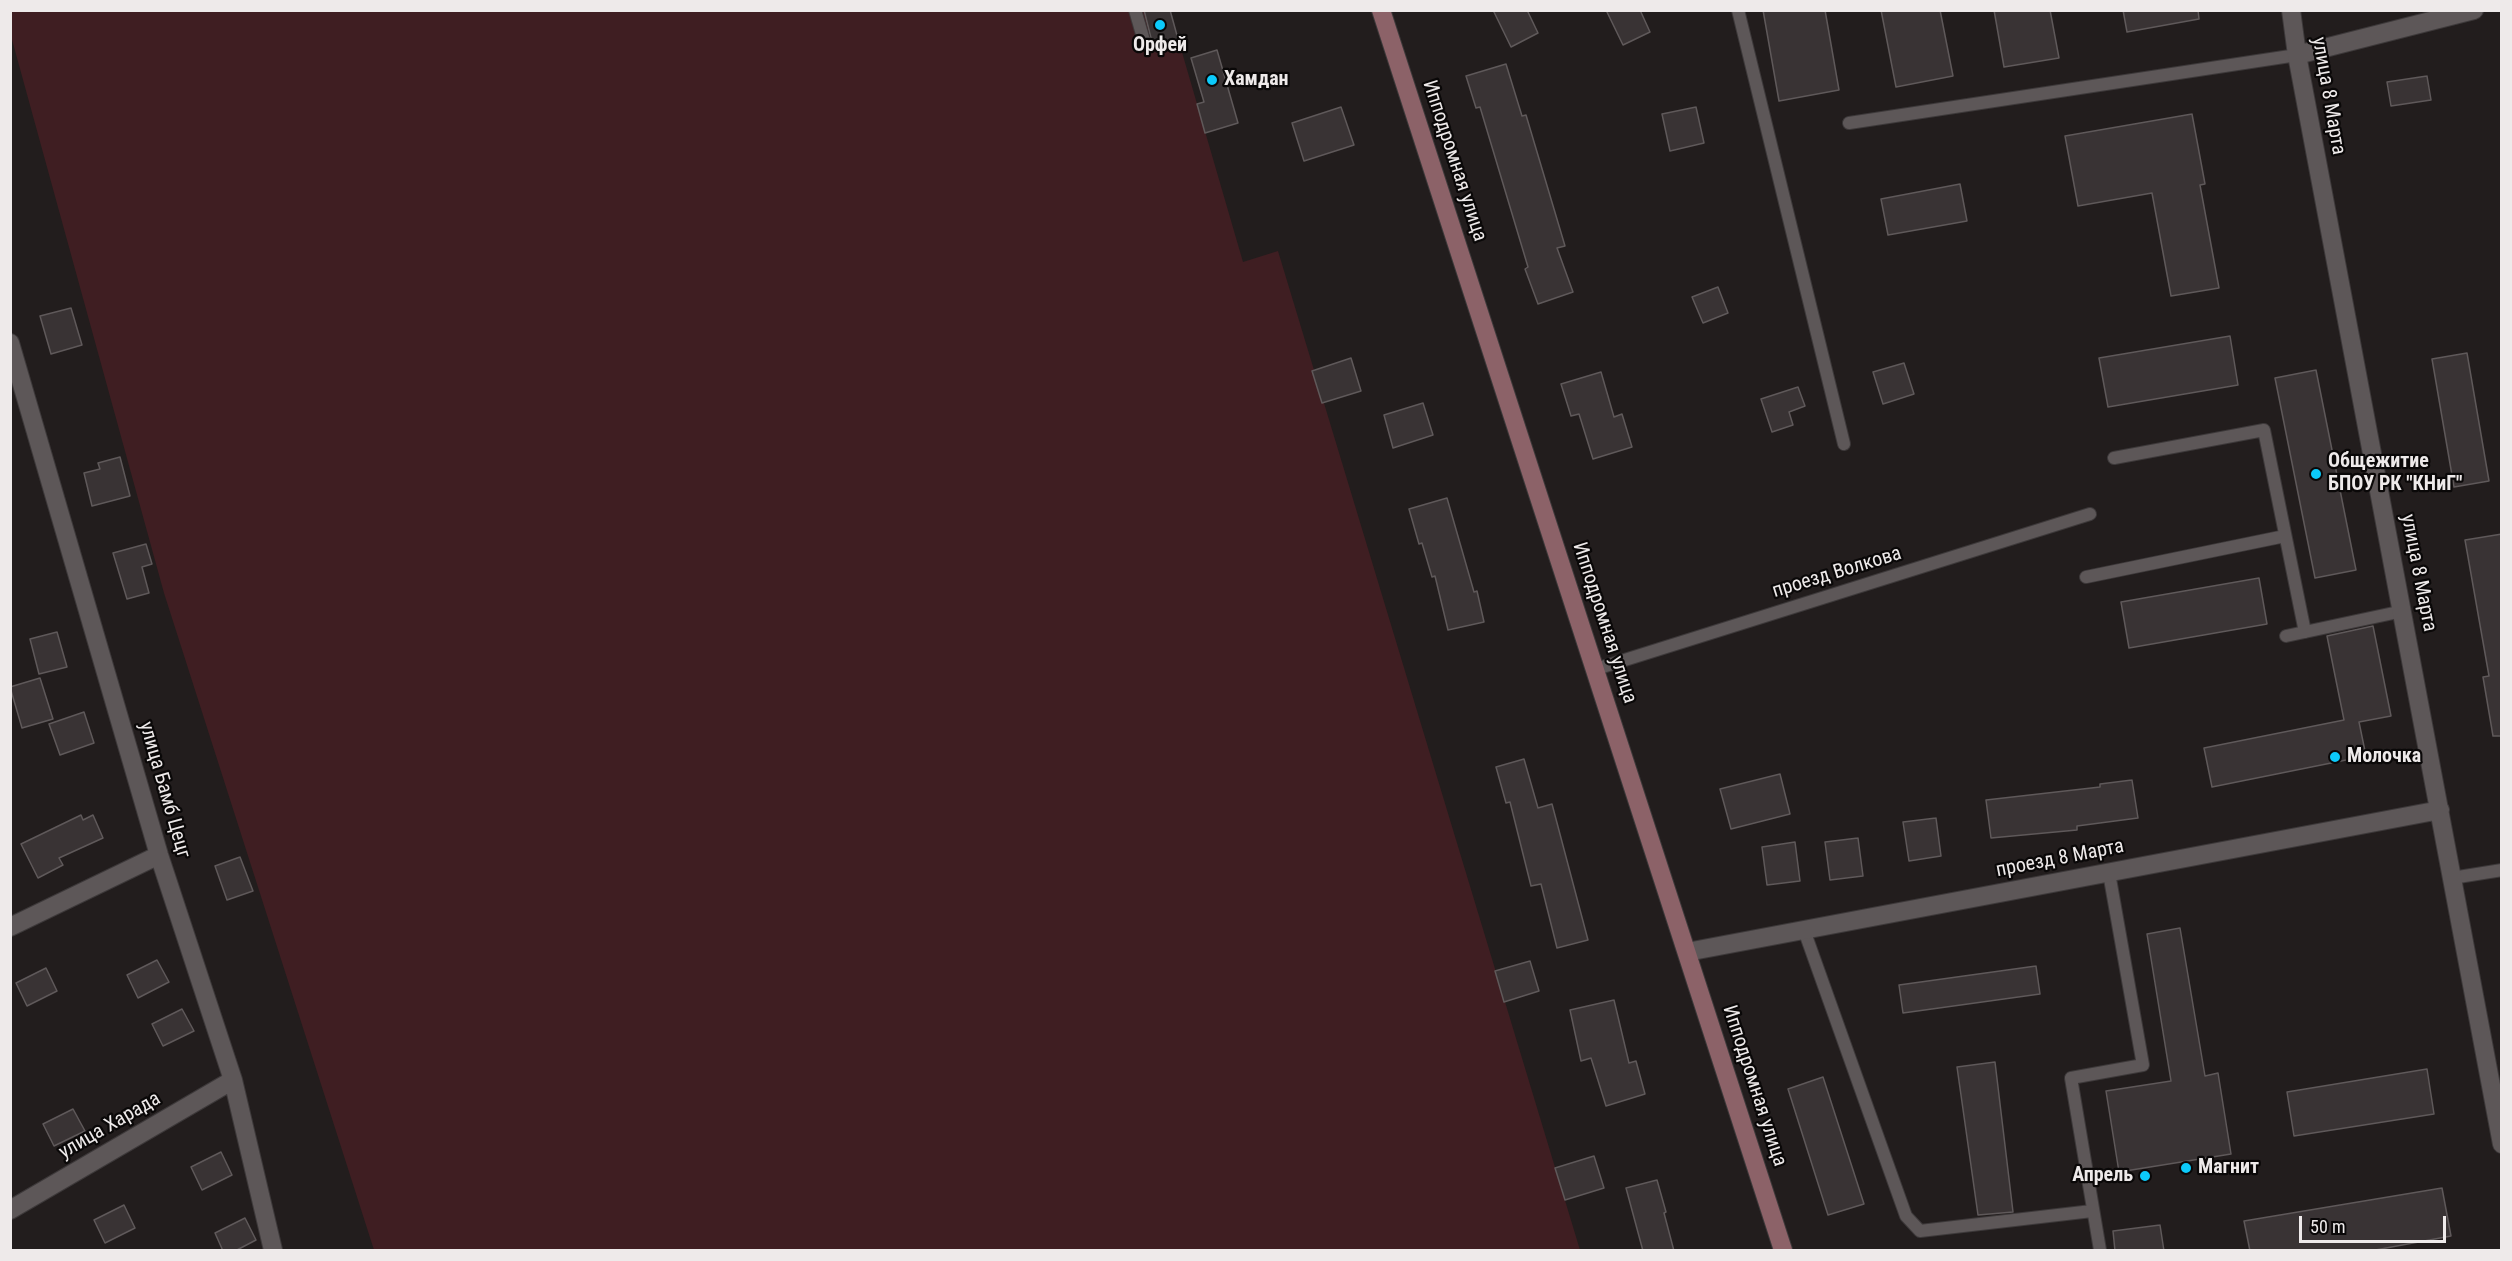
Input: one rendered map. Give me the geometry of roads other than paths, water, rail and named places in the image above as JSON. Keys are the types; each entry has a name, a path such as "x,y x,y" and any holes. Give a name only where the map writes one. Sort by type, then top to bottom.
{"main road":[{"name":"Ипподромная улица","path":"1381,10 1783,1251"}],"street":[{"name":"улица 8 Марта","path":"2291,10 2297,55 2502,1144"},
{"path":"2297,55 2474,10"},
{"name":"улица Бамб Цецг","path":"10,343 159,855 232,1080 273,1251"},
{"name":"проезд 8 Марта","path":"1687,952 2440,810"},
{"path":"10,927 159,855"},
{"name":"улица Харада","path":"10,1210 232,1080"}],"lane":[{"path":"1135,10 1144,41"},
{"path":"1738,10 1844,444"},
{"path":"1849,123 2297,55"},
{"path":"2114,458 2264,430 2305,632"},
{"name":"проезд Волкова","path":"1596,669 2090,514"},
{"path":"2086,577 2285,536"},
{"path":"2286,636 2403,611"},
{"path":"2452,878 2502,870"},
{"path":"2100,1251 2071,1078 2143,1065 2109,873"},
{"path":"1804,930 1906,1216 1920,1231 2092,1211"}],"place":[{"name":"Орфей","path":"1160,25"},
{"name":"Хамдан","path":"1212,80"},
{"name":"Общежитие БПОУ РК \"КНиГ\"","path":"2316,474"},
{"name":"Молочка","path":"2335,757"},
{"name":"Магнит","path":"2186,1168"},
{"name":"Апрель","path":"2145,1176"}]}
